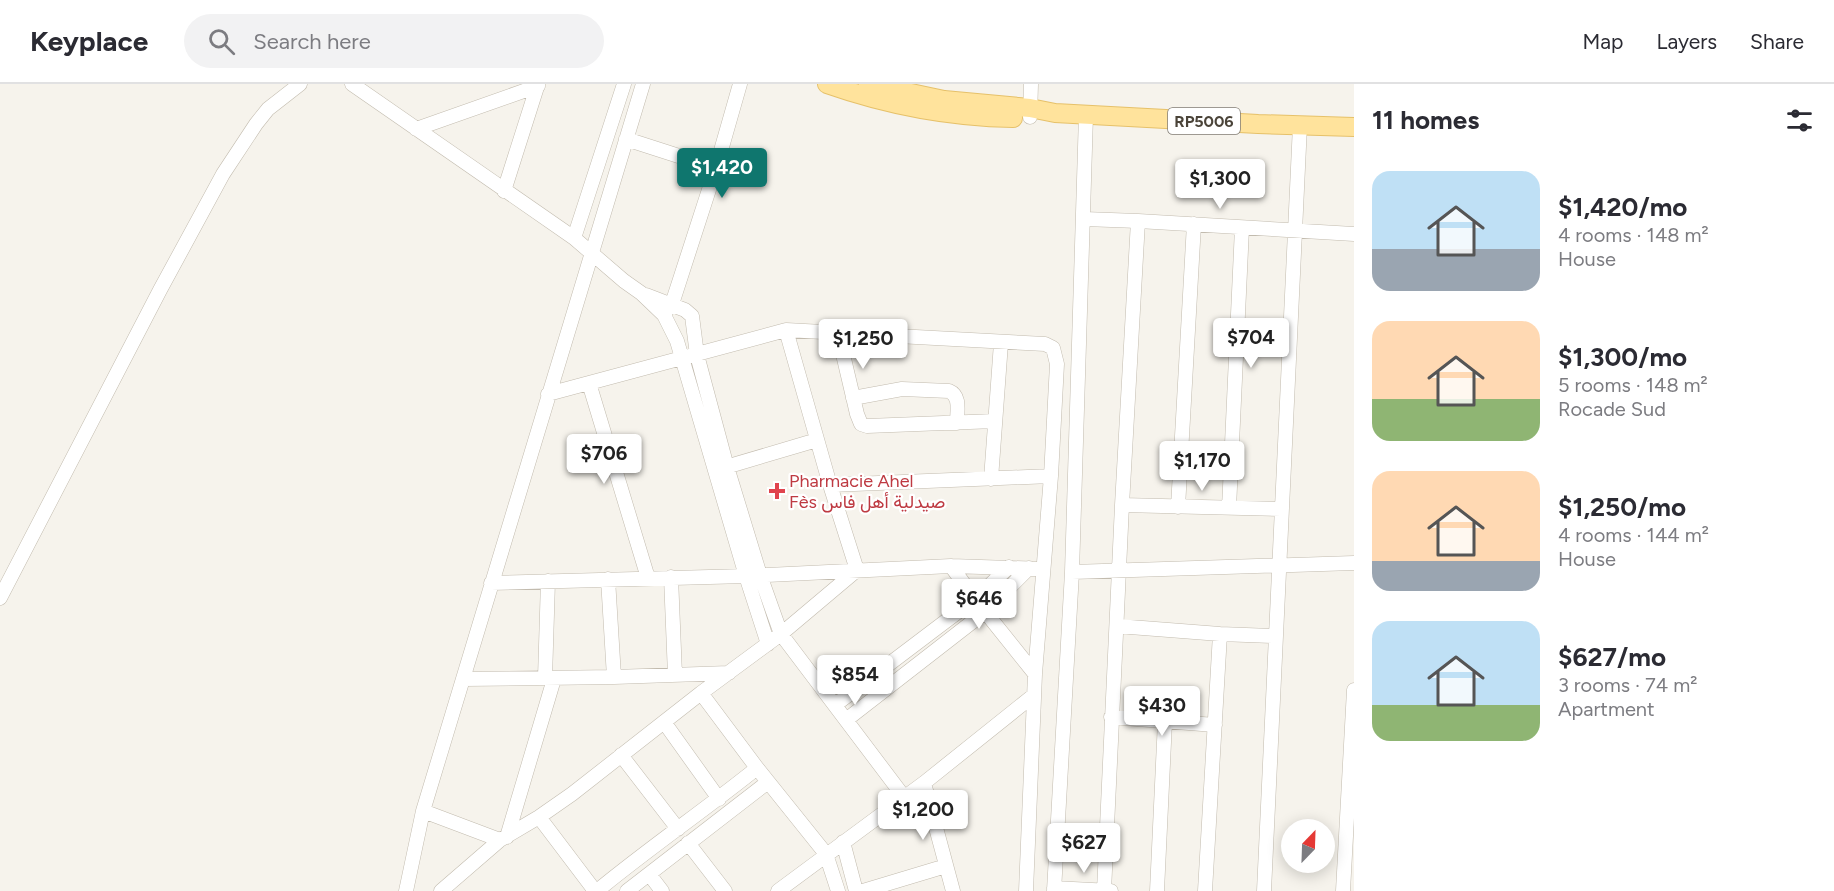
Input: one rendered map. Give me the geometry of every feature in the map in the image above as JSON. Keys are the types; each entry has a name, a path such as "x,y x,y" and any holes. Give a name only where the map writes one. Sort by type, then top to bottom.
{"main road":[{"name":"RP5006","path":"827,84 906,106 982,118 1055,113 1354,127"},
{"name":"RP5006","path":"868,84 944,100 1030,113"}],"street":[{"path":"0,598 160,290 228,167 246,137 268,109 300,84"},
{"path":"352,84 574,238 641,293 668,309 688,311 692,316 697,355 721,469"},
{"path":"574,238 624,84"},
{"path":"406,891 423,811 643,84"},
{"path":"740,84 716,168 668,309 681,358 721,469 753,576 768,644"},
{"path":"1030,113 1031,84"},
{"path":"416,129 538,85"},
{"path":"504,191 538,85"},
{"path":"1086,115 1072,572 1054,889 1111,891"},
{"path":"1264,891 1300,125"},
{"path":"626,140 716,168"},
{"path":"1084,219 1354,234"},
{"path":"1104,891 1111,717 1138,221"},
{"path":"1178,507 1194,224"},
{"path":"1229,508 1242,228"},
{"path":"548,394 786,330 1045,345 1055,350 1057,364 1051,476 1036,568 1035,674 1026,891"},
{"path":"786,330 857,570"},
{"path":"838,333 860,423 864,425 995,421"},
{"path":"991,479 1001,343"},
{"path":"590,383 648,578"},
{"path":"853,399 902,389 949,391 955,393 957,397 957,423"},
{"path":"721,469 817,440"},
{"path":"830,485 1051,476"},
{"path":"1122,506 1281,509"},
{"path":"1072,572 1354,563"},
{"path":"491,583 753,576 951,566 1036,568"},
{"path":"951,566 1035,674"},
{"path":"836,705 975,599 1009,567"},
{"path":"846,720 985,612 1036,568"},
{"path":"441,891 504,839 572,794 781,634 857,570"},
{"path":"753,576 781,634 904,797"},
{"path":"672,577 675,675"},
{"path":"608,579 614,678"},
{"path":"504,839 550,679 548,581"},
{"path":"1117,626 1275,636"},
{"path":"1205,891 1220,634"},
{"path":"464,679 614,678 729,673"},
{"path":"1344,891 1354,690"},
{"path":"701,693 826,854 838,891"},
{"path":"778,891 924,783 1034,695"},
{"path":"1111,717 1215,725"},
{"path":"1157,891 1165,721"},
{"path":"664,722 718,799"},
{"path":"621,755 678,829"},
{"path":"539,817 596,891 757,768"},
{"path":"627,891 768,782"},
{"path":"924,783 953,891"},
{"path":"423,811 504,839"},
{"path":"843,842 856,891"},
{"path":"688,843 724,891"},
{"path":"863,891 946,866"},
{"path":"649,874 662,891"}],"place":[{"name":"Pharmacie Ahel Fès صيدلية أهل فاس","path":"777,491"}]}
